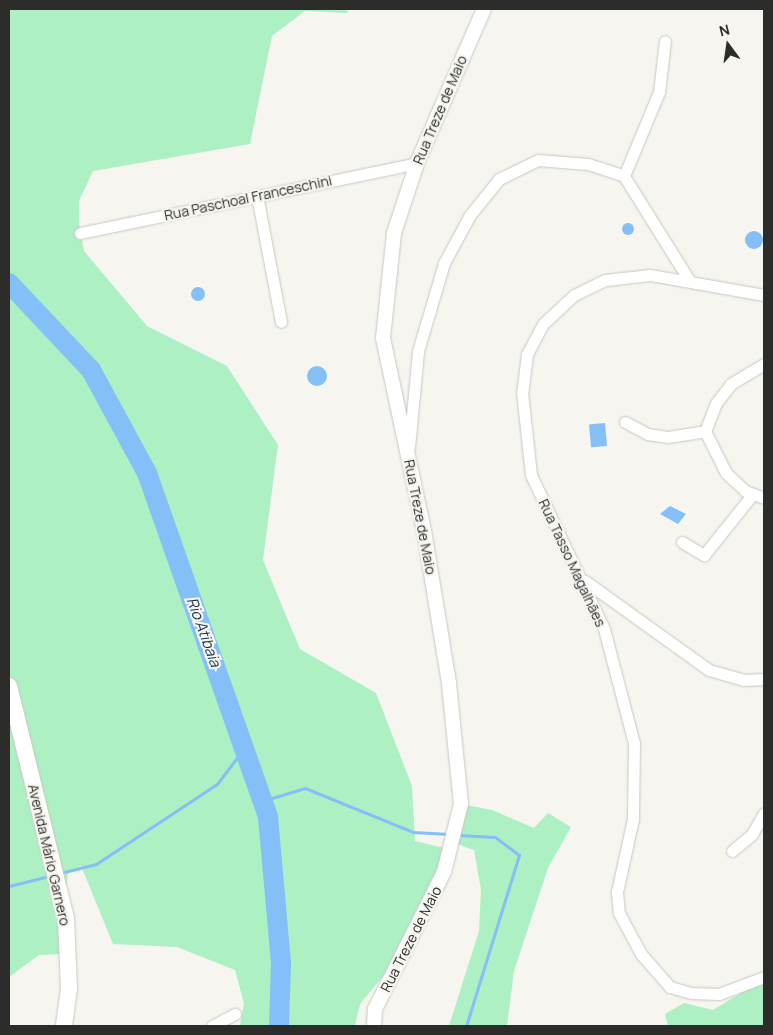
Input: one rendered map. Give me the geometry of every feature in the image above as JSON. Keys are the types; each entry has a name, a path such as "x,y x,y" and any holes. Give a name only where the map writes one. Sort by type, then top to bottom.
{"main road":[{"name":"Avenida Mário Garnero","path":"9,686 66,918 69,989 64,1026"}],"street":[{"name":"Rua Treze de Maio","path":"374,1026 375,1009 444,872 460,804 449,683 408,456 383,338 394,233 417,163 484,9"},
{"path":"624,176 659,92 665,41"},
{"path":"408,456 418,351 427,312 444,263 470,215 499,179 538,160 588,164 624,176 689,280"},
{"name":"Rua Paschoal Franceschini","path":"80,233 417,163"},
{"path":"257,196 281,322"},
{"name":"Rua Tasso Magalhães","path":"764,295 689,280 650,275 605,280 574,295 543,324 527,354 522,392 532,475 584,580 623,690 634,744 633,819 617,892 628,935 670,987 691,994 719,994 764,977"},
{"path":"764,364 731,384 716,403 705,431 726,473 752,495 764,498"},
{"path":"624,422 648,434 668,437 705,431"},
{"path":"682,542 704,555 752,495"},
{"path":"584,580 709,670 743,680 764,678"},
{"path":"732,851 752,834 764,813"},
{"path":"212,1026 235,1014"}],"green space":[{"path":"9,9 348,9 347,13 305,11 272,36 250,144 93,171 79,201 79,223 84,251 147,326 227,366 278,445 263,560 300,649 376,693 412,786 415,841 444,848 423,911 389,969 360,1004 355,1026 240,1026 244,1003 235,970 177,947 113,944 81,866 68,873 60,954 39,955 9,977"},
{"path":"461,804 492,810 534,828 548,813 571,827 548,868 514,971 507,1026 449,1026 479,931 481,890 474,850 457,844"},
{"path":"764,979 764,1026 668,1026 665,1014 684,1003 713,1010"}],"water":[{"path":"626,223 630,223 634,229 630,235 626,235 622,231 622,227"},
{"path":"754,231 760,234 763,240 760,246 754,249 748,246 745,240 748,234"},
{"path":"198,287 203,289 205,294 203,299 198,301 193,299 191,294 193,289"},
{"path":"317,366 324,369 327,376 324,383 317,386 310,383 307,376 310,369"},
{"path":"605,423 607,446 591,447 589,424"},
{"path":"670,506 686,514 678,524 660,514"}],"waterway":[{"name":"Rio Atibaia","path":"9,283 91,370 147,473 268,817 281,963 279,1026"},
{"path":"64,872 96,864 217,784 245,747"},
{"path":"262,801 305,788 413,832 449,834"},
{"path":"458,835 495,837 519,855 466,1026"},
{"path":"9,886 45,877"}]}
